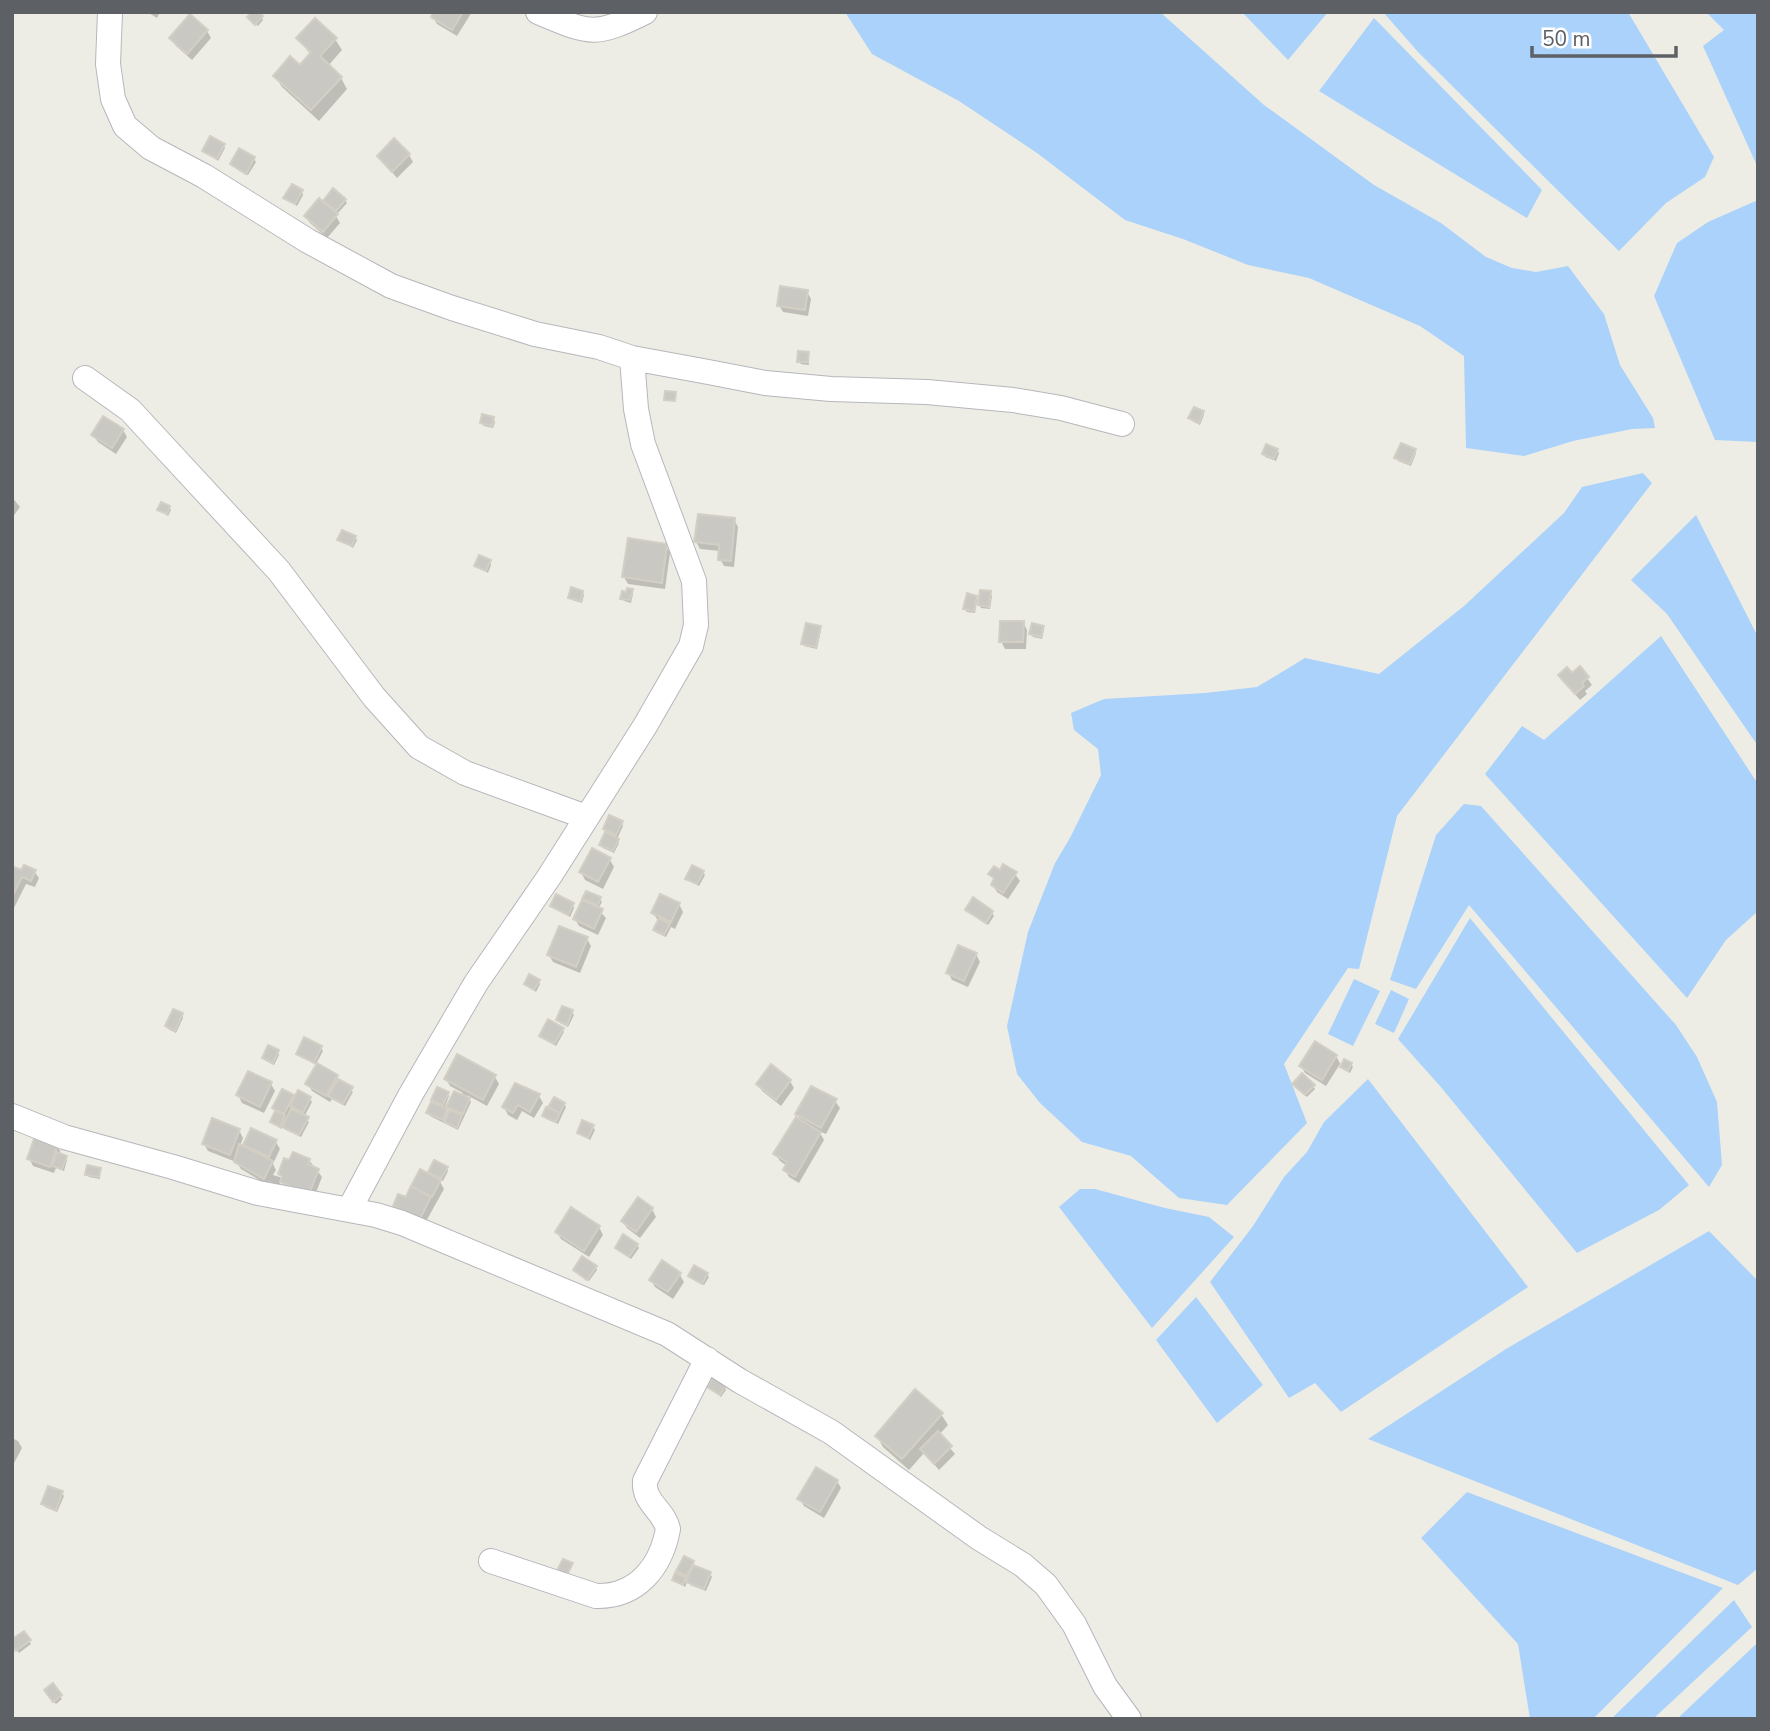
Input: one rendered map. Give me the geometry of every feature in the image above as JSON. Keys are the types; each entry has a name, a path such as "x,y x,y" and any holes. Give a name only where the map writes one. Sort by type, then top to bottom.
{"street":[{"path":"110,12 108,64 113,99 125,126 151,148 248,201 308,241 390,286 536,334 599,347 632,358 765,383 1013,400 1061,408 1122,424"},
{"path":"538,12 580,29 599,31 645,12"},
{"path":"349,1210 411,1094 476,983 549,877 645,726 691,646 696,625 694,581 643,444 636,409 632,358"},
{"path":"85,379 130,410 279,571 374,697 419,747 465,773 586,817"},
{"path":"12,1116 64,1137 258,1194 376,1215 437,1236 667,1334 788,1409 831,1432 963,1527 1032,1572 1046,1584 1063,1606 1105,1686 1129,1719"},
{"path":"491,1561 596,1596 611,1596 630,1590 643,1581 652,1571 668,1529 667,1523 646,1496 646,1481 707,1359"}],"water":[{"path":"845,12 1160,12 1264,105 1374,185 1441,223 1486,257 1512,268 1536,272 1568,266 1604,314 1620,365 1653,418 1655,428 1632,429 1573,441 1524,456 1466,448 1464,356 1420,326 1309,278 1248,265 1125,220 1037,153 959,101 872,54"},
{"path":"1242,12 1328,12 1288,60"},
{"path":"1383,12 1628,12 1714,157 1705,177 1666,203 1619,251 1419,53"},
{"path":"1706,12 1758,12 1758,168 1703,46 1724,30"},
{"path":"1374,18 1542,190 1527,218 1319,91"},
{"path":"1758,200 1758,442 1715,440 1654,296 1677,243 1708,222"},
{"path":"1643,473 1652,483 1397,816 1359,969 1348,968 1284,1064 1307,1123 1227,1205 1179,1198 1131,1156 1082,1142 1040,1103 1017,1074 1007,1026 1028,932 1055,863 1101,775 1098,749 1074,730 1071,713 1104,699 1257,687 1305,658 1379,674 1464,606 1564,513 1582,487"},
{"path":"1696,515 1758,637 1758,746 1667,614 1631,580"},
{"path":"1661,636 1758,784 1758,911 1726,940 1687,998 1485,774 1522,726 1544,740"},
{"path":"1464,804 1481,806 1676,1025 1697,1057 1717,1102 1722,1165 1709,1187 1469,905 1416,989 1390,980 1436,835"},
{"path":"1470,918 1689,1185 1659,1210 1577,1253 1398,1039"},
{"path":"1354,979 1380,991 1353,1046 1328,1034"},
{"path":"1391,990 1409,999 1394,1033 1375,1024"},
{"path":"1368,1079 1528,1287 1341,1412 1315,1383 1289,1398 1210,1282 1253,1226 1284,1177 1307,1152 1324,1122"},
{"path":"1080,1189 1095,1189 1209,1217 1234,1237 1152,1328 1059,1207"},
{"path":"1709,1231 1758,1281 1758,1568 1738,1585 1368,1439 1506,1349"},
{"path":"1196,1297 1263,1385 1217,1423 1156,1340"},
{"path":"1467,1492 1723,1588 1593,1719 1530,1719 1518,1644 1421,1538"},
{"path":"1734,1600 1752,1627 1653,1719 1611,1719"},
{"path":"1758,1643 1758,1719 1677,1719 1754,1646"}],"building":[{"path":"252,12 259,12 263,16 255,25 247,17"},
{"path":"433,12 463,12 452,30 431,17"},
{"path":"190,14 208,30 187,54 169,38"},
{"path":"315,18 337,38 320,56 342,77 311,110 273,76 290,56 300,65 311,52 296,38"},
{"path":"210,136 225,144 217,159 202,151"},
{"path":"394,138 410,154 392,172 377,156"},
{"path":"239,148 255,157 246,174 230,164"},
{"path":"292,184 303,190 295,204 283,198"},
{"path":"333,188 346,199 336,211 323,201"},
{"path":"319,198 338,214 323,232 304,216"},
{"path":"780,286 808,290 805,310 777,306"},
{"path":"798,351 809,352 808,362 797,362"},
{"path":"665,391 676,392 675,401 664,400"},
{"path":"1194,407 1204,411 1199,423 1188,418"},
{"path":"482,414 494,417 492,426 480,423"},
{"path":"103,416 124,429 112,448 91,435"},
{"path":"1401,443 1416,449 1410,464 1394,458"},
{"path":"1266,444 1278,449 1274,459 1262,454"},
{"path":"161,502 170,506 167,514 157,510"},
{"path":"698,514 735,518 731,561 718,560 719,545 694,542"},
{"path":"342,530 356,536 352,546 337,540"},
{"path":"628,538 667,544 662,583 622,577"},
{"path":"479,555 491,560 486,571 474,566"},
{"path":"571,587 583,591 581,601 568,598"},
{"path":"627,588 633,589 630,600 620,599 622,591 626,592"},
{"path":"980,590 991,591 989,607 978,605"},
{"path":"967,593 977,596 974,611 963,609"},
{"path":"1000,621 1024,621 1023,642 999,642"},
{"path":"806,623 821,626 816,647 801,644"},
{"path":"1032,623 1044,626 1041,637 1029,634"},
{"path":"1580,666 1589,677 1575,694 1558,675 1567,667 1572,673"},
{"path":"609,815 623,821 616,835 603,829"},
{"path":"605,832 619,839 613,851 599,845"},
{"path":"592,848 611,858 598,882 579,872"},
{"path":"1003,864 1017,872 1003,893 991,885 994,878 988,874 994,866 1000,870"},
{"path":"24,865 36,870 31,881 22,877 12,897 12,866 21,870"},
{"path":"692,865 704,871 697,884 685,879"},
{"path":"586,891 601,897 598,905 582,899"},
{"path":"556,894 574,903 568,915 550,906"},
{"path":"660,894 680,903 671,922 651,913"},
{"path":"973,897 993,911 986,923 965,910"},
{"path":"582,900 603,909 594,929 573,919"},
{"path":"659,918 670,924 664,935 653,930"},
{"path":"559,926 588,937 576,967 547,955"},
{"path":"958,945 977,953 964,981 946,973"},
{"path":"529,974 540,980 534,990 524,984"},
{"path":"562,1006 573,1010 567,1025 556,1020"},
{"path":"173,1009 183,1013 175,1031 165,1026"},
{"path":"548,1019 564,1028 554,1044 539,1036"},
{"path":"304,1037 322,1046 314,1063 296,1054"},
{"path":"1315,1041 1337,1055 1322,1080 1299,1066"},
{"path":"268,1045 279,1050 273,1063 262,1058"},
{"path":"457,1054 496,1075 483,1100 444,1079"},
{"path":"1344,1059 1352,1063 1348,1071 1340,1067"},
{"path":"317,1063 338,1075 326,1096 305,1084"},
{"path":"771,1064 791,1080 776,1100 756,1084"},
{"path":"248,1071 272,1082 260,1107 236,1095"},
{"path":"1302,1073 1315,1085 1305,1095 1292,1084"},
{"path":"338,1079 353,1087 343,1104 328,1096"},
{"path":"515,1083 540,1094 530,1112 518,1105 513,1113 502,1107"},
{"path":"811,1086 837,1099 821,1128 795,1114"},
{"path":"437,1087 449,1092 443,1105 431,1100"},
{"path":"282,1089 294,1095 284,1114 272,1108"},
{"path":"298,1090 311,1097 303,1113 290,1106"},
{"path":"454,1091 470,1098 463,1114 446,1107"},
{"path":"554,1097 565,1103 560,1113 548,1107"},
{"path":"431,1102 447,1109 443,1120 426,1113"},
{"path":"546,1107 560,1113 556,1122 542,1116"},
{"path":"291,1109 309,1117 299,1135 282,1127"},
{"path":"449,1110 462,1115 457,1128 444,1122"},
{"path":"275,1111 285,1115 280,1127 270,1122"},
{"path":"796,1117 821,1132 795,1177 783,1170 787,1162 773,1154"},
{"path":"212,1118 240,1129 230,1155 202,1144"},
{"path":"582,1120 594,1125 588,1138 577,1133"},
{"path":"251,1128 277,1140 269,1157 243,1145"},
{"path":"35,1136 58,1144 50,1167 27,1159"},
{"path":"239,1144 273,1161 264,1179 234,1162"},
{"path":"57,1152 67,1156 62,1169 52,1166"},
{"path":"293,1152 310,1159 308,1164 319,1169 309,1194 280,1182 282,1176 278,1174 284,1158 289,1160"},
{"path":"434,1160 448,1167 441,1179 428,1172"},
{"path":"87,1165 101,1168 99,1177 85,1175"},
{"path":"420,1169 441,1180 432,1197 411,1186"},
{"path":"411,1186 431,1197 420,1219 393,1206 398,1194 406,1197"},
{"path":"638,1197 653,1208 636,1232 621,1221"},
{"path":"571,1207 600,1226 584,1251 555,1232"},
{"path":"623,1234 638,1244 629,1257 615,1248"},
{"path":"582,1256 597,1266 587,1280 573,1270"},
{"path":"662,1260 681,1273 668,1292 649,1280"},
{"path":"694,1265 708,1273 702,1284 688,1276"},
{"path":"713,1377 726,1385 720,1395 707,1387"},
{"path":"915,1389 943,1413 902,1459 875,1436"},
{"path":"938,1431 952,1446 934,1464 920,1449"},
{"path":"816,1467 838,1480 820,1512 797,1499"},
{"path":"48,1486 63,1491 56,1510 41,1504"},
{"path":"684,1556 694,1561 687,1576 676,1571"},
{"path":"563,1559 573,1563 564,1581 554,1576"},
{"path":"693,1565 711,1572 704,1589 686,1582"},
{"path":"675,1573 686,1577 683,1585 672,1580"},
{"path":"24,1631 31,1640 16,1651 12,1646 12,1639"},
{"path":"53,1683 62,1695 53,1702 44,1690"}]}
